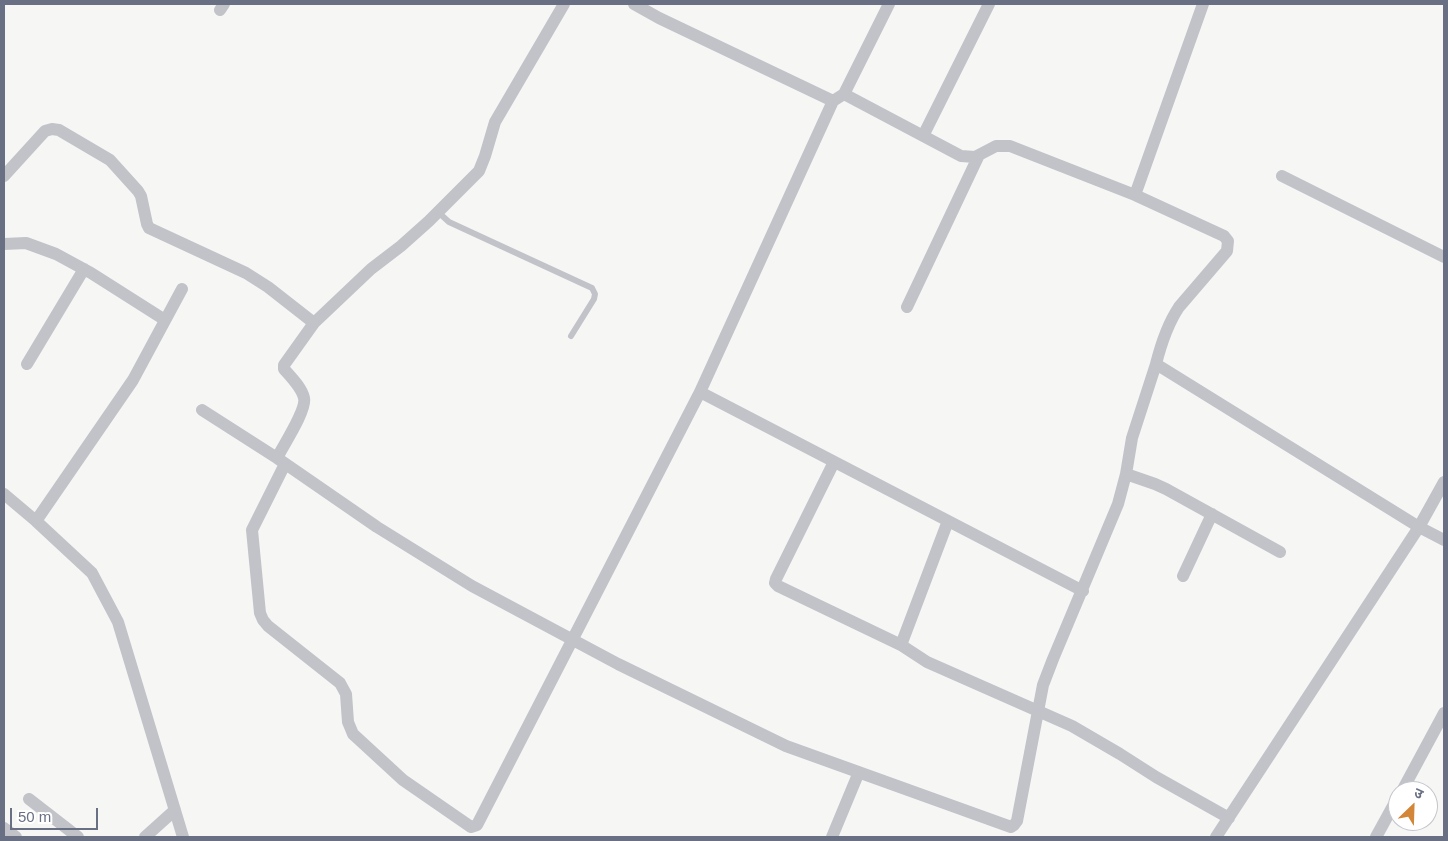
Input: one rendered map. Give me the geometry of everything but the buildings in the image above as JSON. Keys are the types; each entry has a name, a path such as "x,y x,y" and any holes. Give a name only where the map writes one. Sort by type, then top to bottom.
{"street":[{"path":"564,4 495,122 479,171 438,212 401,246 371,269 314,324 284,365 284,369 302,392 305,404 252,530 260,613 263,620 340,683 346,694 348,722 353,734 403,780 468,832 477,825 700,392 839,98 889,4"},
{"path":"202,410 281,461 377,527 472,586 659,684 786,746 1010,827 1014,825 1017,821 1043,686 1118,504 1126,474 1132,438 1156,364 1161,342 1179,307 1224,256 1227,251 1228,241 1224,236 1135,195 1010,146 996,146 971,157 960,156 923,136 668,22 634,4"},
{"path":"923,136 989,4"},
{"path":"1135,195 1202,4"},
{"path":"4,176 45,131 59,130 110,160 141,196 147,224 150,228 246,273 268,287 314,324"},
{"path":"908,307 979,155"},
{"path":"1282,176 1444,257"},
{"path":"4,244 26,243 56,254 84,269 164,320"},
{"path":"27,364 84,269"},
{"path":"36,521 133,380 182,289"},
{"path":"1156,364 1418,527 1444,540"},
{"path":"700,392 1083,592"},
{"path":"834,462 776,579 778,586 901,645 927,662 1072,726 1156,777 1229,818"},
{"path":"1126,474 1155,484 1280,552"},
{"path":"1216,837 1418,527 1444,482"},
{"path":"4,494 92,573 118,622 182,837"},
{"path":"1183,576 1212,514"},
{"path":"901,645 948,521"},
{"path":"1407,781 1444,713"},
{"path":"832,837 859,772"},
{"path":"29,799 78,837"},
{"path":"145,837 175,810"},
{"path":"1376,837 1388,816"},
{"path":"4,828 16,837"}],"lane":[{"path":"438,212 449,222 592,288 595,294 594,299 571,336"}]}
